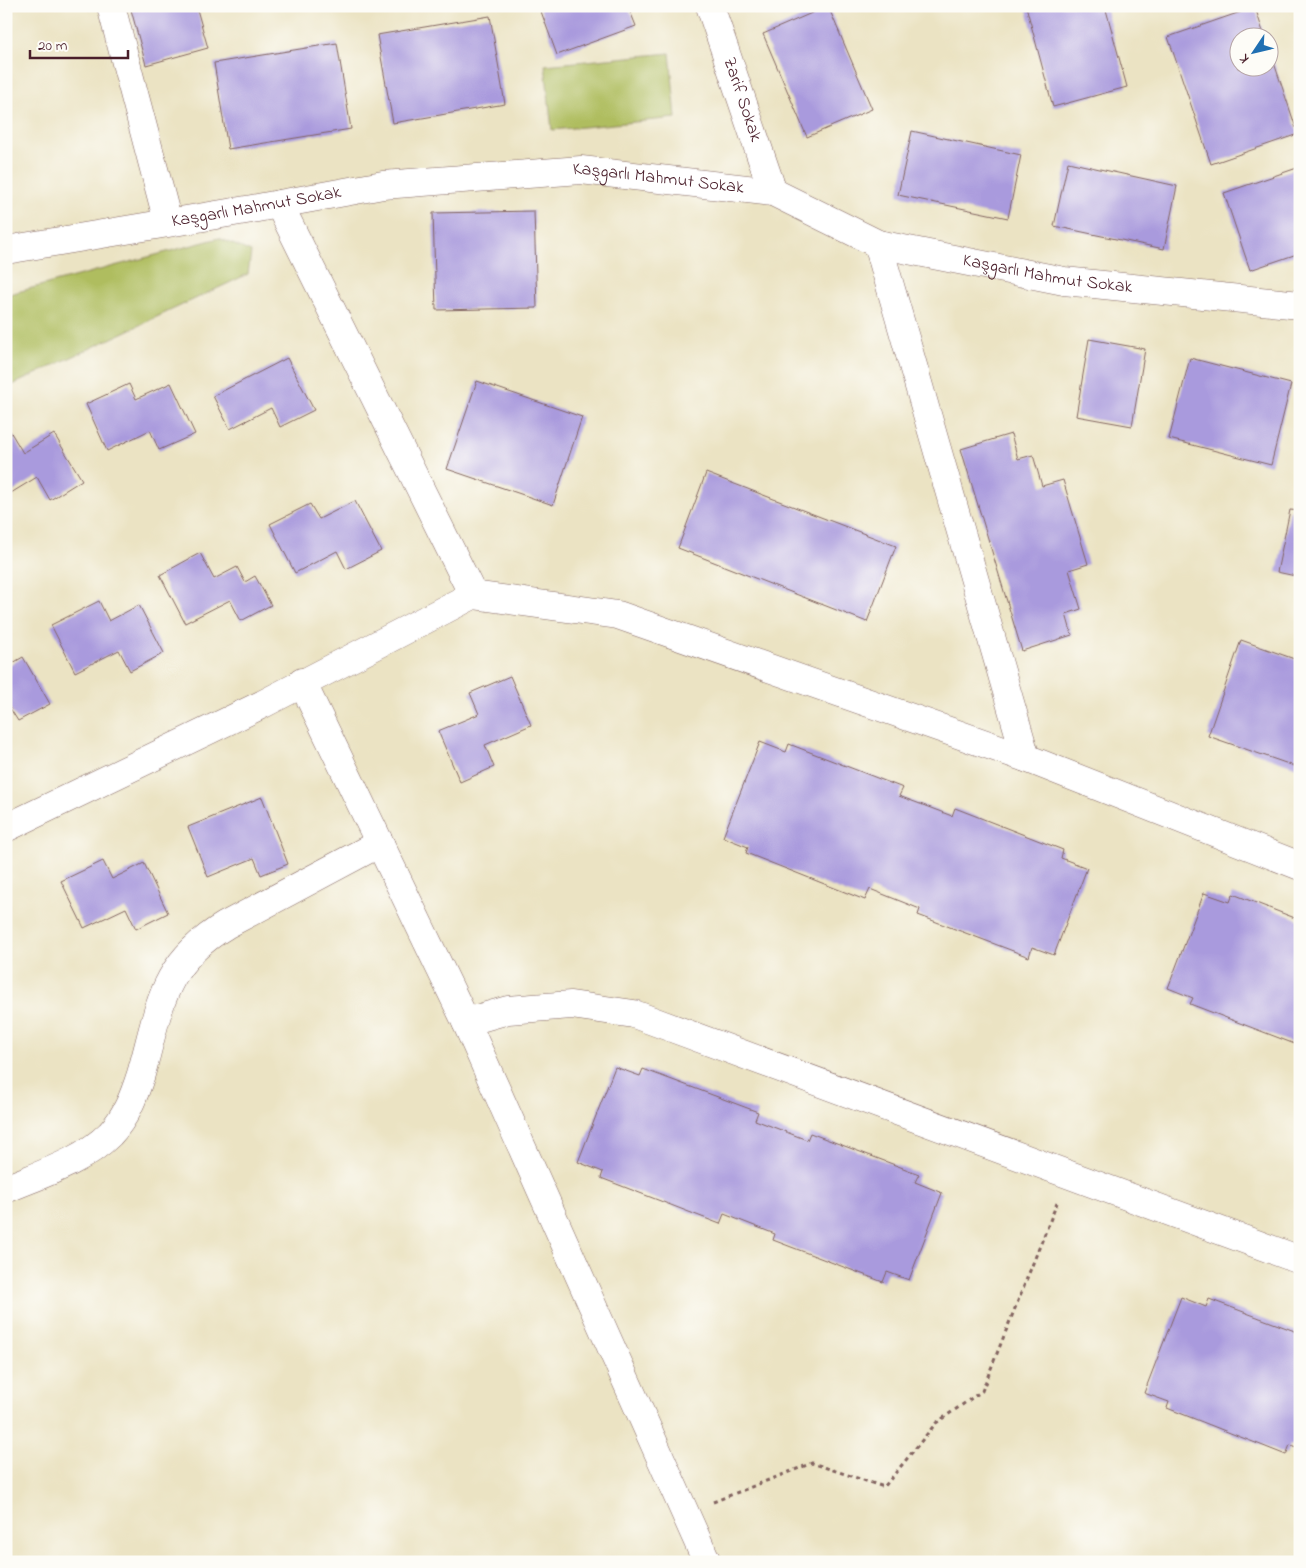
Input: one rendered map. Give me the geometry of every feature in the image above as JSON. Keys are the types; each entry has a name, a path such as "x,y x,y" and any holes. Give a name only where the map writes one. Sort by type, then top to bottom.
{"street":[{"path":"111,6 168,222"},
{"name":"Zarif Sokak","path":"710,6 773,192"},
{"name":"Kaşgarlı Mahmut Sokak","path":"6,250 384,185 581,170 773,192 878,244 1064,281 1300,305"},
{"path":"279,204 472,595"},
{"path":"878,244 1026,758"},
{"path":"6,828 263,704 472,595 618,615 1026,758 1300,866"},
{"path":"302,682 466,1022 707,1562"},
{"path":"6,1189 74,1160 94,1148 121,1120 136,1090 166,986 188,953 206,937 226,925 380,843"},
{"path":"466,1022 508,1010 571,1005 634,1014 1300,1260"}],"path":[{"path":"712,1502 812,1463 884,1488 936,1423 982,1391 1069,1175"}],"green space":[{"path":"670,53 676,118 552,130 545,65"},
{"path":"219,238 251,252 248,274 6,388 6,295"}],"building":[{"path":"130,6 196,6 208,48 146,65"},
{"path":"539,6 628,6 636,26 557,55"},
{"path":"828,6 872,109 807,137 763,34"},
{"path":"1026,6 1105,6 1127,87 1053,107"},
{"path":"1255,7 1262,28 1228,28 1228,78 1278,78 1278,75 1298,134 1211,164 1168,37"},
{"path":"490,16 505,104 393,123 377,35"},
{"path":"337,43 351,129 228,149 214,63"},
{"path":"912,131 1021,155 1008,218 898,195"},
{"path":"1068,162 1177,186 1164,249 1054,226"},
{"path":"1300,167 1300,253 1250,270 1224,193"},
{"path":"534,211 537,308 436,310 433,213"},
{"path":"1089,339 1145,349 1132,426 1076,416"},
{"path":"287,358 314,410 280,427 271,408 230,429 213,396"},
{"path":"1190,358 1291,384 1271,465 1169,439"},
{"path":"477,381 582,417 553,505 447,469"},
{"path":"171,383 195,434 159,450 150,430 107,451 86,404 129,384 136,399"},
{"path":"10,431 23,453 54,434 82,480 50,500 37,477 6,496 6,433"},
{"path":"1011,434 1018,459 1033,455 1042,486 1063,480 1088,564 1069,570 1081,609 1066,614 1072,635 1022,651 961,449"},
{"path":"706,473 896,546 867,622 678,548"},
{"path":"355,501 381,551 346,569 337,551 295,573 270,524 310,504 319,519"},
{"path":"1290,510 1300,511 1300,577 1277,572"},
{"path":"200,553 214,579 237,567 245,582 255,576 271,605 241,621 230,600 185,623 160,575"},
{"path":"99,601 109,621 139,605 164,653 130,671 119,650 75,672 51,625"},
{"path":"1241,640 1300,661 1300,768 1208,736"},
{"path":"23,657 50,704 18,721 6,702 6,667"},
{"path":"510,676 531,725 485,745 494,767 460,782 438,731 479,714 470,693"},
{"path":"760,742 786,752 789,744 903,788 899,796 952,816 955,808 1063,850 1061,858 1087,868 1054,955 1032,947 1029,957 918,915 920,909 870,889 865,900 746,853 748,847 723,837"},
{"path":"262,797 288,864 261,875 254,858 208,877 188,827"},
{"path":"103,861 112,879 144,863 168,913 136,929 126,908 84,928 61,881"},
{"path":"1204,893 1230,902 1233,894 1300,920 1300,1046 1190,1004 1193,998 1168,988"},
{"path":"615,1067 640,1076 643,1069 758,1112 755,1120 807,1140 810,1133 919,1174 915,1182 942,1193 909,1280 887,1272 883,1282 773,1240 775,1234 724,1214 720,1224 601,1178 603,1172 578,1162"},
{"path":"1181,1297 1206,1307 1209,1299 1300,1333 1300,1448 1290,1445 1286,1455 1167,1408 1169,1402 1144,1393"}]}
